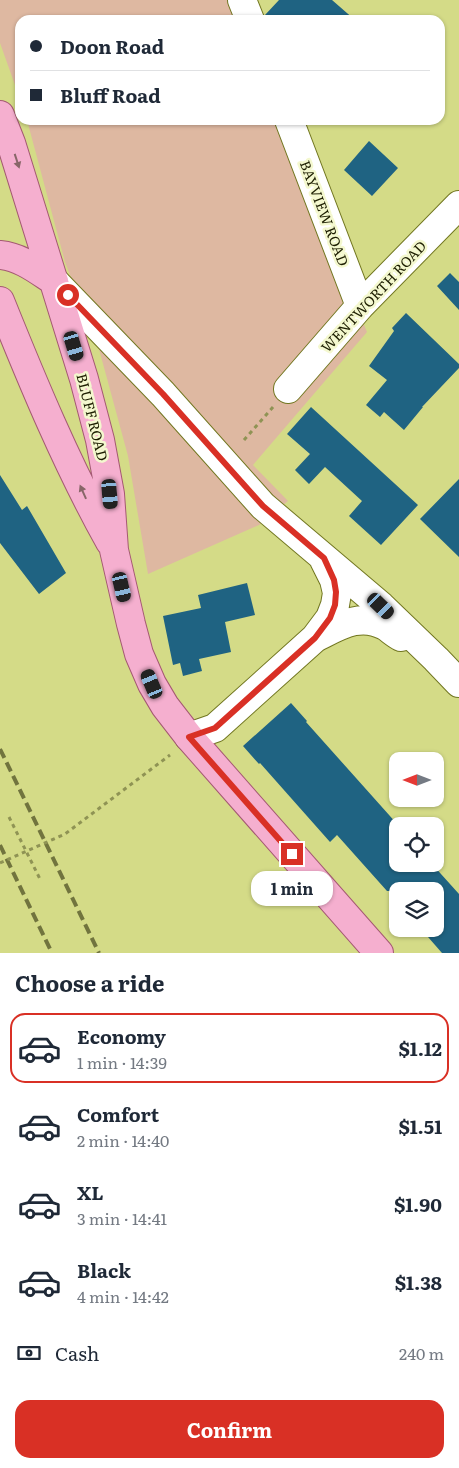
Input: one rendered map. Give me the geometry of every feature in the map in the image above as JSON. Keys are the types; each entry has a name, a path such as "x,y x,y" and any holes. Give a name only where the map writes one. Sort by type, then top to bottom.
{"main road":[{"name":"BLUFF ROAD","path":"0,115 11,142 54,281 84,379 100,440 110,494 114,550 139,654 152,684 166,706 180,746 379,953"},
{"path":"0,255 22,260 54,281"},
{"name":"BLUFF ROAD","path":"0,301 10,345 86,499 114,550"}],"street":[{"path":"242,0 248,15"},
{"name":"BAYVIEW ROAD","path":"291,125 360,306"},
{"name":"WENTWORTH ROAD","path":"288,389 360,306 459,205"},
{"path":"54,281 163,394 263,506 381,606 459,683"},
{"path":"180,746 215,728 315,638 330,618 335,605 336,592 334,580 324,558"},
{"path":"315,638 341,625 358,620 372,621 385,626 436,659"}],"path":[{"path":"244,440 288,389"},
{"path":"0,863 65,834 180,746"},
{"path":"9,817 41,882"}],"shaded area":[{"path":"0,0 232,0 238,15 15,15 15,85 0,43"},
{"path":"28,125 282,125 367,332 253,465 288,501 259,525 148,574 128,456 99,349 65,262"}],"building":[{"path":"279,0 332,0 349,15 265,15"},
{"path":"369,141 398,168 372,196 344,170"},
{"path":"450,273 459,282 459,310 437,286"},
{"path":"406,313 459,364 459,368 422,407 404,430 384,412 380,417 366,405 387,380 369,366 394,331 392,328"},
{"path":"311,407 418,505 381,545 349,516 362,501 325,467 309,484 295,470 310,454 287,434"},
{"path":"0,475 22,510 27,506 66,573 39,594 0,543"},
{"path":"459,479 459,557 420,519"},
{"path":"247,583 255,615 225,622 231,652 199,659 202,671 183,676 180,663 173,665 163,616 201,608 198,595"},
{"path":"291,703 391,817 389,817 389,872 439,872 459,894 459,953 442,953 428,937 444,937 444,882 389,882 389,891 387,891 337,835 330,842 243,746"}],"railway":[{"path":"0,749 99,953"},
{"path":"0,845 52,953"}],"route":[{"path":"68,295 163,394 263,506 324,558 334,580 336,592 335,605 330,618 315,638 215,728 189,737 292,854"}]}
